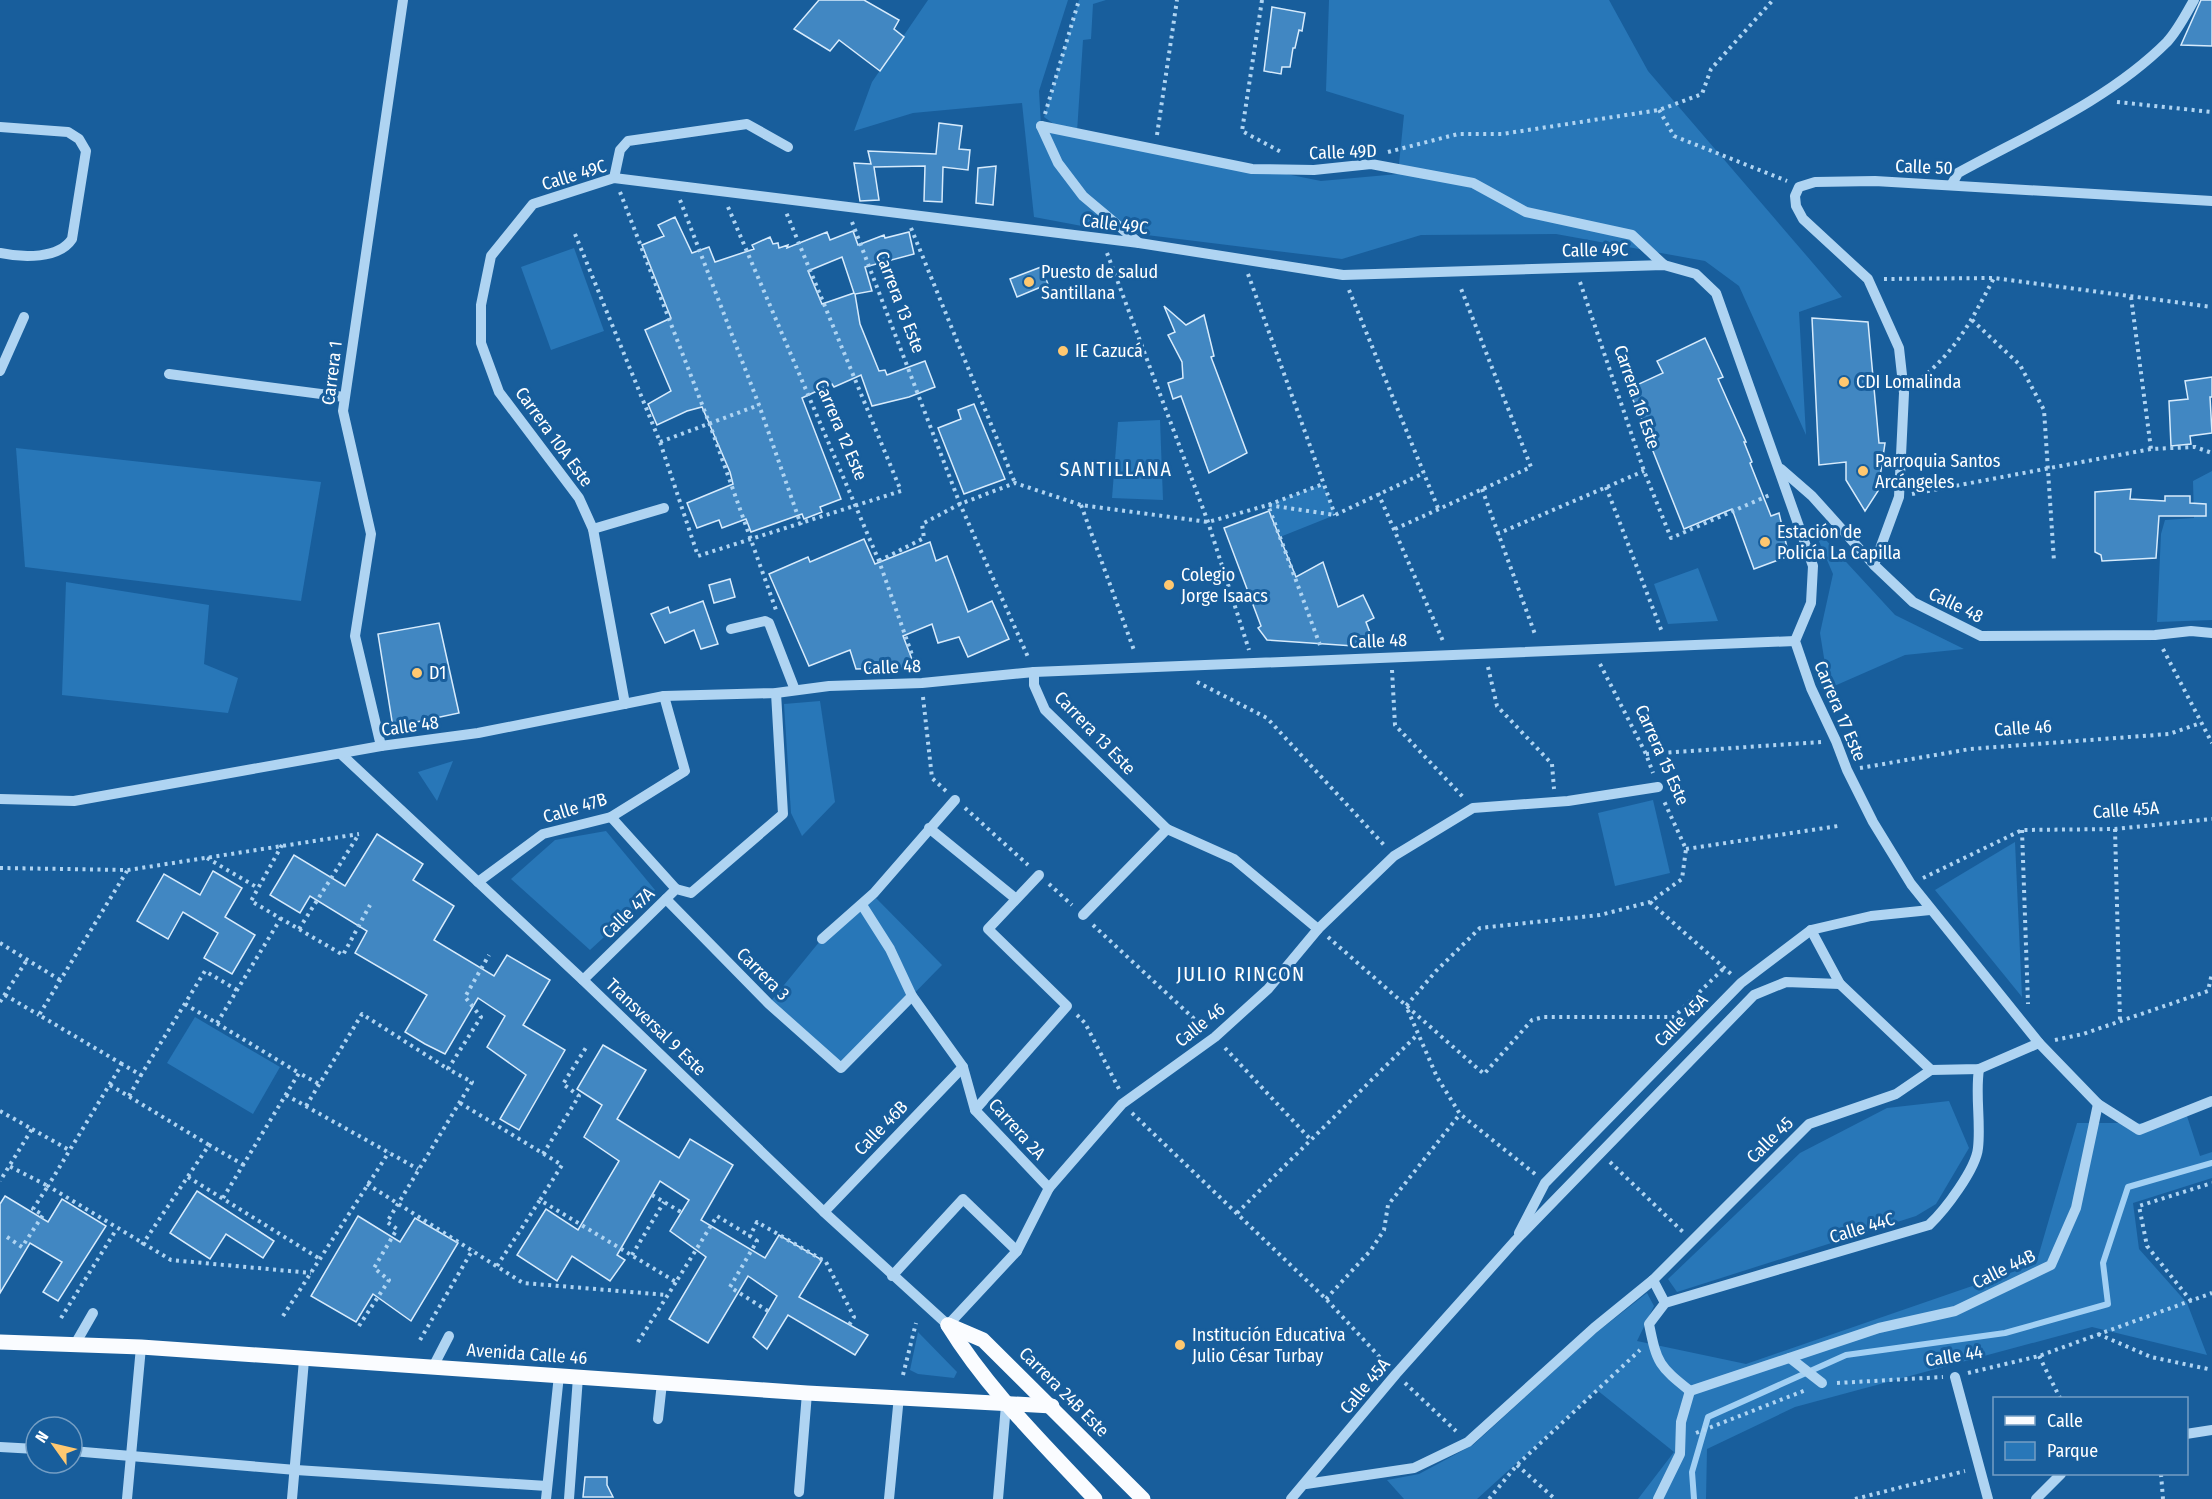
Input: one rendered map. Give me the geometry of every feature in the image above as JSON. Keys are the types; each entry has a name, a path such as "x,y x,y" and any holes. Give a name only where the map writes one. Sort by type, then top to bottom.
{"main road":[{"path":"948,1325 969,1360 1006,1404 1095,1499"},
{"name":"Carrera 24B Este","path":"948,1325 983,1341 1052,1406 1143,1499"},
{"name":"Avenida Calle 46","path":"0,1342 141,1347 807,1393 899,1396 1052,1406"}],"street":[{"name":"Carrera 1","path":"381,746 356,636 370,534 345,424 344,397 404,0"},
{"path":"1952,184 1958,172 2092,100 2168,40 2194,0"},
{"path":"614,178 620,150 628,141 747,124 788,147"},
{"path":"1041,126 1058,163 1083,196 1139,243"},
{"name":"Calle 49D","path":"1041,126 1252,169 1314,170 1371,164 1473,183 1526,212 1632,235 1664,265"},
{"path":"0,127 68,132 79,140 86,151 72,239 66,248 56,254 0,253"},
{"name":"Calle 49C","path":"533,204 614,178 1139,243 1343,275 1574,266 1664,265 1696,274 1716,293 1778,467"},
{"name":"Calle 50","path":"1799,187 1815,182 1952,184 2212,201"},
{"path":"1799,187 1795,195 1796,206 1803,219 1868,279 1899,348 1904,393 1899,497 1875,565"},
{"name":"Carrera 10A Este","path":"533,204 491,256 481,305 480,343 500,392 579,498 593,529 626,704"},
{"path":"0,371 24,317"},
{"path":"169,374 344,397"},
{"path":"1778,467 1813,566 1811,603 1795,641"},
{"name":"Calle 48","path":"1778,467 1812,496 1875,565 1913,602 1981,636 2155,635 2191,631 2212,633"},
{"path":"593,529 664,508"},
{"path":"731,629 765,621 769,623 795,690"},
{"name":"Calle 48","path":"0,799 74,801 381,746 478,733 664,696 776,693 829,686 922,682 1034,672 1795,641"},
{"name":"Carrera 17 Este","path":"1795,641 1811,688 1847,770 1873,822 1911,884 2039,1043 2098,1104"},
{"name":"Carrera 13 Este","path":"1034,672 1034,685 1045,710 1167,829 1234,859 1318,929"},
{"name":"Calle 47A","path":"583,980 676,889 691,893 783,814 776,693"},
{"name":"Calle 47B","path":"478,882 543,834 611,817 685,771 664,696"},
{"name":"Transversal 9 Este","path":"341,754 583,980 892,1276 948,1325"},
{"name":"Calle 46","path":"948,1325 1017,1251 1049,1188 1122,1104 1215,1037 1268,989 1318,929 1394,856 1473,808 1554,802 1658,787"},
{"path":"822,939 862,905 955,800"},
{"path":"611,817 676,889"},
{"path":"929,828 1015,898"},
{"path":"1083,915 1167,829"},
{"path":"975,1110 1067,1006 987,929 1039,875"},
{"name":"Carrera 3","path":"666,899 769,1004 841,1068 912,996"},
{"name":"Carrera 2A","path":"862,905 890,949 912,996 963,1067 975,1110 1049,1188"},
{"name":"Calle 45A","path":"1514,1242 1545,1183 1741,982 1811,930 1870,916 1930,910"},
{"path":"1811,930 1840,984 1931,1070 1979,1069 2039,1043"},
{"path":"1741,982 1754,995"},
{"name":"Calle 45A","path":"1291,1499 1306,1484 1396,1374 1514,1242 1754,995 1785,982 1840,984"},
{"name":"Calle 46B","path":"824,1212 963,1067"},
{"name":"Calle 44C","path":"1665,1303 1929,1225 1944,1211 1955,1195 1978,1150 1976,1086 1979,1069"},
{"name":"Calle 45","path":"1306,1484 1414,1468 1468,1442 1594,1328 1653,1280 1809,1124 1896,1094 1931,1070"},
{"path":"2098,1104 2139,1130 2212,1101"},
{"name":"Calle 44B","path":"1690,1391 1879,1328 1954,1311 2051,1265 2076,1208 2098,1104"},
{"path":"1545,1183 1560,1196"},
{"path":"892,1276 963,1199 1017,1251"},
{"path":"1653,1280 1665,1303 1649,1324 1661,1368 1690,1391 1681,1422 1680,1454 1658,1499"},
{"path":"74,1346 93,1313"},
{"path":"433,1367 449,1336"},
{"path":"127,1499 129,1455 141,1347"},
{"path":"1790,1358 1822,1383"},
{"path":"292,1499 304,1360"},
{"path":"546,1499 559,1375"},
{"path":"569,1499 578,1377"},
{"path":"1955,1377 1988,1499"},
{"path":"658,1419 662,1383"},
{"path":"799,1492 807,1393"},
{"path":"889,1499 899,1396"},
{"path":"998,1499 1006,1404"},
{"path":"2188,1434 2212,1430"},
{"path":"0,1447 24,1448"},
{"path":"84,1452 296,1470 547,1486"},
{"path":"2036,1499 2059,1475"}],"path":[{"path":"1041,126 1080,0"},
{"path":"1155,151 1177,0"},
{"path":"1262,0 1242,131 1314,170"},
{"path":"1371,164 1390,150 1458,134 1502,134 1659,110 1702,94 1711,69 1730,45 1773,0"},
{"path":"2092,100 2212,112"},
{"path":"1659,110 1674,136 1799,187"},
{"path":"614,178 710,425 749,541 778,615"},
{"path":"674,185 759,405 801,525"},
{"name":"Carrera 12 Este","path":"722,192 879,561 922,682"},
{"path":"575,234 660,442 698,556 902,491 780,199"},
{"name":"Carrera 13 Este","path":"845,207 887,310 960,504 1034,672"},
{"path":"905,213 1015,483"},
{"path":"1101,238 1208,522 1253,663"},
{"path":"1242,259 1335,515"},
{"name":"Carrera 16 Este","path":"1574,266 1644,471 1671,538 1787,488"},
{"path":"1395,529 1532,467 1454,270"},
{"path":"1343,275 1438,508"},
{"path":"1868,279 1994,278 2212,307"},
{"path":"1904,393 1942,362 1964,334 1994,278"},
{"path":"2131,297 2151,449"},
{"path":"1972,320 2020,365 2044,410 2054,561"},
{"path":"660,442 759,405"},
{"path":"1899,497 2151,449 2195,447 2212,453"},
{"path":"1497,534 1644,471"},
{"path":"1268,506 1335,515 1424,473"},
{"path":"879,561 924,538 922,524 960,504 1015,483 1081,505 1208,522 1268,506 1323,484"},
{"path":"1606,487 1667,646"},
{"path":"1482,489 1542,652"},
{"path":"1378,493 1449,655"},
{"path":"1081,505 1141,668"},
{"path":"1268,506 1326,660"},
{"path":"2155,635 2212,743"},
{"name":"Carrera 15 Este","path":"1592,648 1646,754 1686,849"},
{"path":"1486,655 1497,706 1552,764 1554,802"},
{"path":"1391,657 1395,725 1473,808"},
{"path":"1196,681 1267,718 1394,856"},
{"name":"Calle 46","path":"1847,770 1970,749 2169,734 2201,723"},
{"path":"1646,754 1836,741"},
{"name":"Calle 45A","path":"1911,884 2022,830 2115,829 2212,819"},
{"path":"1406,1006 1436,971 1480,928 1586,917 1650,902 1682,879 1686,849 1838,826"},
{"path":"2115,829 2120,1020"},
{"path":"2022,830 2029,1029"},
{"path":"0,868 128,870 359,834 299,929"},
{"path":"282,846 251,901 342,955 370,905"},
{"path":"206,857 258,888"},
{"path":"39,1015 128,870"},
{"path":"1650,902 1741,982"},
{"path":"217,1023 281,918"},
{"path":"1318,929 1484,1074 1532,1020 1544,1017 1674,1017 1724,968"},
{"path":"0,943 60,980"},
{"path":"448,1069 481,1017 465,997 489,956"},
{"path":"0,1002 27,960"},
{"path":"129,1096 205,971 237,990"},
{"path":"2039,1043 2083,1034 2208,991 2212,973"},
{"path":"5,995 141,1075"},
{"path":"185,1004 319,1084"},
{"path":"1067,1006 1085,1023 1114,1078 1122,1104 1326,1299 1396,1374 1468,1442"},
{"path":"1406,1006 1437,1077 1461,1114 1545,1183"},
{"path":"306,1106 362,1014 472,1082 387,1222 398,1229 374,1268 390,1280 359,1326"},
{"path":"1237,1214 1418,1034"},
{"path":"543,1154 579,1096 563,1084 587,1046"},
{"path":"7,1237 22,1247 42,1215 33,1209 122,1064"},
{"path":"223,1198 299,1073"},
{"path":"110,1085 243,1165"},
{"path":"286,1095 418,1169"},
{"path":"460,1103 562,1165 497,1266"},
{"path":"0,1111 69,1150"},
{"path":"1326,1299 1371,1250 1383,1230 1388,1205 1461,1114"},
{"path":"0,1180 32,1129"},
{"path":"142,1245 209,1145"},
{"path":"284,1316 389,1152"},
{"path":"1602,1154 1692,1241"},
{"path":"9,1166 48,1186 116,1230 171,1260 311,1273"},
{"path":"188,1177 320,1259"},
{"path":"2192,1300 2147,1246 2139,1206 2212,1183"},
{"path":"367,1184 473,1250 522,1284 668,1295"},
{"path":"652,1195 681,1212"},
{"path":"540,1200 676,1282"},
{"path":"632,1255 664,1202"},
{"path":"638,1342 717,1216 757,1241 730,1287 768,1311"},
{"path":"750,1236 758,1222 826,1262 854,1317 849,1325"},
{"path":"61,1318 116,1230"},
{"path":"420,1340 473,1250"},
{"name":"Calle 44","path":"1698,1432 1822,1383 1955,1377 2039,1356 2212,1293"},
{"path":"903,1375 916,1323"},
{"path":"2097,1333 2151,1357 2208,1369"},
{"path":"1489,1499 1517,1465 1652,1338"},
{"path":"2039,1356 2060,1397"},
{"path":"1517,1465 1555,1499"},
{"path":"1855,1499 1978,1468"},
{"path":"2162,1475 2163,1499"}],"green space":[{"path":"928,0 1068,0 1039,91 1041,126 1061,129 1044,117 1079,0 1106,0 1093,4 1091,39 1083,40 1077,132 1321,181 1398,174 1404,115 1326,91 1329,0 1609,0 1648,71 1842,297 1799,312 1806,435 1739,286 1705,261 1556,234 1421,235 1342,259 1098,229 1034,217 1022,103 913,113 854,131 872,82"},
{"path":"574,248 604,331 551,350 521,267"},
{"path":"1160,420 1163,500 1112,498 1118,422"},
{"path":"16,448 321,482 301,601 25,567"},
{"path":"2212,471 2212,620 2157,622 2161,534 2165,520 2194,518 2193,481"},
{"path":"1323,484 1335,515 1280,537 1268,505"},
{"path":"1812,525 1895,615 1964,649 1905,655 1832,687 1825,664 1820,633 1833,574"},
{"path":"1698,568 1718,621 1668,624 1654,584"},
{"path":"66,582 209,605 204,664 238,678 228,713 62,695"},
{"path":"820,701 835,802 802,836 791,813 784,704"},
{"path":"453,761 437,801 418,772"},
{"path":"1653,800 1670,873 1615,886 1598,813"},
{"path":"606,831 655,890 590,950 511,879 555,840"},
{"path":"2015,842 2022,997 1935,890"},
{"path":"873,895 942,965 842,1067 771,1001 820,941"},
{"path":"195,1017 280,1067 253,1114 167,1063"},
{"path":"1949,1101 1969,1148 1936,1204 1916,1216 1677,1292 1668,1279 1800,1153 1887,1108"},
{"path":"2185,1110 2200,1156 2212,1152 2212,1178 2133,1203 2139,1249 2187,1303 2207,1355 2092,1327 1795,1407 1707,1449 1706,1499 1638,1499 1674,1452 1597,1390 1477,1499 1404,1499 1387,1480 1419,1474 1473,1445 1592,1336 1647,1293 1654,1306 1637,1341 1746,1364 2036,1264 2077,1123 2147,1123"},
{"path":"918,1332 957,1372 954,1378 918,1374 910,1370"}],"building":[{"path":"819,0 864,0 899,20 894,29 904,37 880,71 839,40 830,51 794,29"},
{"path":"2201,0 2212,0 2212,46 2181,45"},
{"path":"1272,7 1305,13 1302,31 1299,30 1295,48 1293,48 1290,67 1282,67 1281,74 1264,71"},
{"path":"939,123 962,126 959,149 970,150 968,170 943,167 942,202 924,201 925,166 874,167 879,200 860,201 854,163 871,164 868,151 936,154"},
{"path":"996,166 993,205 976,203 978,168"},
{"path":"675,217 692,253 709,247 715,262 754,249 752,245 770,237 773,244 778,243 779,248 788,245 787,248 827,232 830,240 853,231 858,245 884,235 885,238 909,232 914,254 865,267 872,291 855,294 860,324 879,371 885,370 887,375 925,361 935,387 909,397 872,406 861,375 834,387 832,384 802,398 841,499 820,507 822,512 804,519 802,514 751,532 746,519 722,528 719,520 697,528 687,503 733,484 702,407 687,411 657,425 648,404 671,391 645,330 671,318 642,245 664,236 658,225","holes":["842,257 854,293 822,304 808,271"]},
{"name":"Puesto de salud Santillana","path":"1041,267 1048,284 1017,297 1010,279"},
{"path":"1164,306 1186,325 1204,315 1214,356 1211,357 1247,453 1209,473 1181,396 1173,399 1168,383 1183,378 1182,362 1168,335 1175,332"},
{"name":"CDI Lomalinda","path":"1812,318 1868,322 1879,443 1885,443 1878,491 1865,511 1846,480 1846,462 1819,465"},
{"path":"1705,338 1723,377 1718,379 1746,442 1744,442 1752,462 1750,463 1771,516 1779,513 1789,556 1754,569 1732,509 1684,529 1643,426 1645,426 1628,389 1663,373 1657,361"},
{"path":"2212,377 2212,397 2210,397 2212,433 2190,436 2191,444 2171,446 2169,401 2188,399 2185,381"},
{"path":"974,404 1005,479 964,494 938,428 961,419 958,410"},
{"path":"2131,489 2130,499 2165,501 2165,496 2190,496 2190,503 2206,504 2206,516 2159,516 2156,558 2102,561 2101,555 2095,552 2095,492"},
{"path":"1269,511 1296,577 1323,562 1338,607 1363,595 1374,618 1366,622 1374,643 1354,646 1267,640 1258,628 1261,626 1224,528"},
{"path":"864,539 875,564 930,542 936,561 947,556 968,612 992,601 1009,639 968,657 959,637 938,643 932,624 903,636 915,667 856,669 850,650 809,666 769,574 808,557 810,562"},
{"path":"730,579 735,597 714,603 709,585"},
{"path":"703,601 718,644 701,649 694,630 665,643 651,614 668,607 670,613"},
{"name":"D1","path":"439,623 459,713 393,727 378,634"},
{"path":"377,834 423,864 413,880 454,906 434,940 494,976 507,955 550,980 523,1025 565,1050 519,1130 500,1119 526,1075 487,1047 505,1016 478,998 445,1054 425,1044 405,1032 427,995 355,953 367,931 310,896 300,913 270,895 294,855 345,886"},
{"path":"213,871 242,888 225,917 255,935 232,974 204,958 218,933 183,912 168,939 137,921 164,874 200,895"},
{"path":"603,1045 646,1070 617,1119 679,1158 690,1139 733,1165 701,1220 765,1258 779,1235 822,1260 799,1297 868,1335 855,1355 788,1315 767,1349 753,1337 777,1296 748,1276 708,1343 669,1319 706,1257 670,1231 689,1200 660,1181 617,1255 625,1260 610,1281 572,1256 557,1281 517,1255 546,1209 578,1230 619,1161 584,1137 602,1105 577,1089"},
{"path":"197,1191 274,1241 263,1258 226,1234 210,1259 170,1233"},
{"path":"5,1196 48,1222 62,1199 106,1226 58,1301 43,1292 62,1262 30,1243 0,1293 0,1204"},
{"path":"358,1216 400,1242 415,1218 458,1243 411,1321 373,1294 356,1322 311,1296"},
{"path":"585,1477 607,1477 607,1485 613,1497 583,1497"}],"waterway":[{"path":"1694,1499 1692,1472 1708,1417 1846,1355 2005,1333 2108,1304 2103,1263 2128,1187 2212,1163"}],"place":[{"name":"Puesto de salud Santillana","path":"1029,282"},
{"name":"IE Cazucá","path":"1063,351"},
{"name":"CDI Lomalinda","path":"1844,382"},
{"name":"Parroquia Santos Arcángeles","path":"1863,471"},
{"name":"Estación de Policía La Capilla","path":"1765,542"},
{"name":"Colegio Jorge Isaacs","path":"1169,585"},
{"name":"D1","path":"417,673"},
{"name":"Institución Educativa Julio César Turbay","path":"1180,1345"}],"district":[{"name":"SANTILLANA","path":"1116,469"},
{"name":"JULIO RINCON","path":"1241,974"}]}
